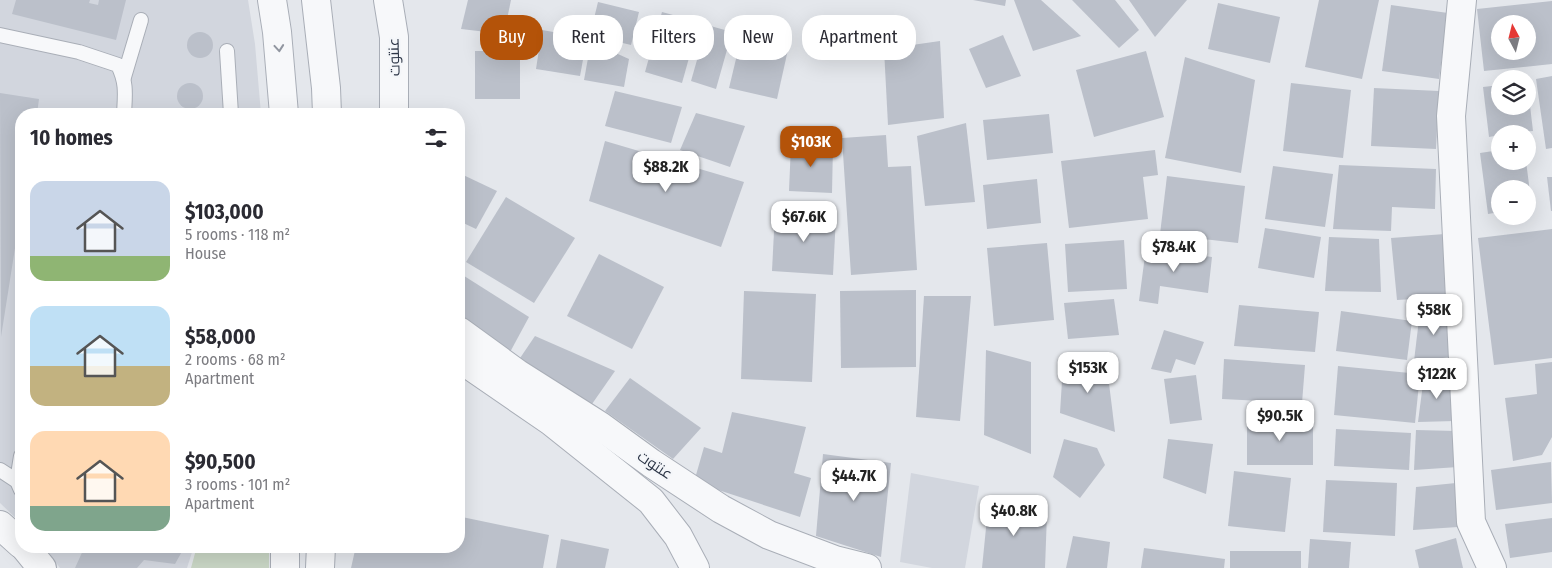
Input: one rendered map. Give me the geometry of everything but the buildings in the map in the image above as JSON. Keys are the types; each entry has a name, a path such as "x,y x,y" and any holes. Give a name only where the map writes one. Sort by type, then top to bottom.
{"street":[{"path":"272,0 277,32 283,108"},
{"path":"316,0 327,108"},
{"name":"عنتوت","path":"388,0 394,37 394,108"},
{"path":"1462,0 1451,116 1471,522 1492,568"},
{"name":"عنتوت","path":"465,335 518,374 600,426 650,463 721,509 769,535 835,560 867,568"},
{"path":"465,362 552,422 651,501 678,536 695,568"},
{"path":"30,553 42,568"},
{"path":"285,553 285,568"},
{"path":"320,553 320,568"}],"lane":[{"path":"124,78 141,20"},
{"path":"0,35 79,52 118,65 124,78 126,90 124,108"},
{"path":"227,51 231,108"},
{"path":"0,470 15,482"}],"shaded area":[{"path":"0,0 248,0 255,44 260,108 15,108 15,517 0,503"},
{"path":"911,473 979,486 965,568 932,568 900,562"},
{"path":"49,553 192,553 187,568 60,568"}],"green space":[{"path":"195,553 269,553 269,568 191,568"}]}
